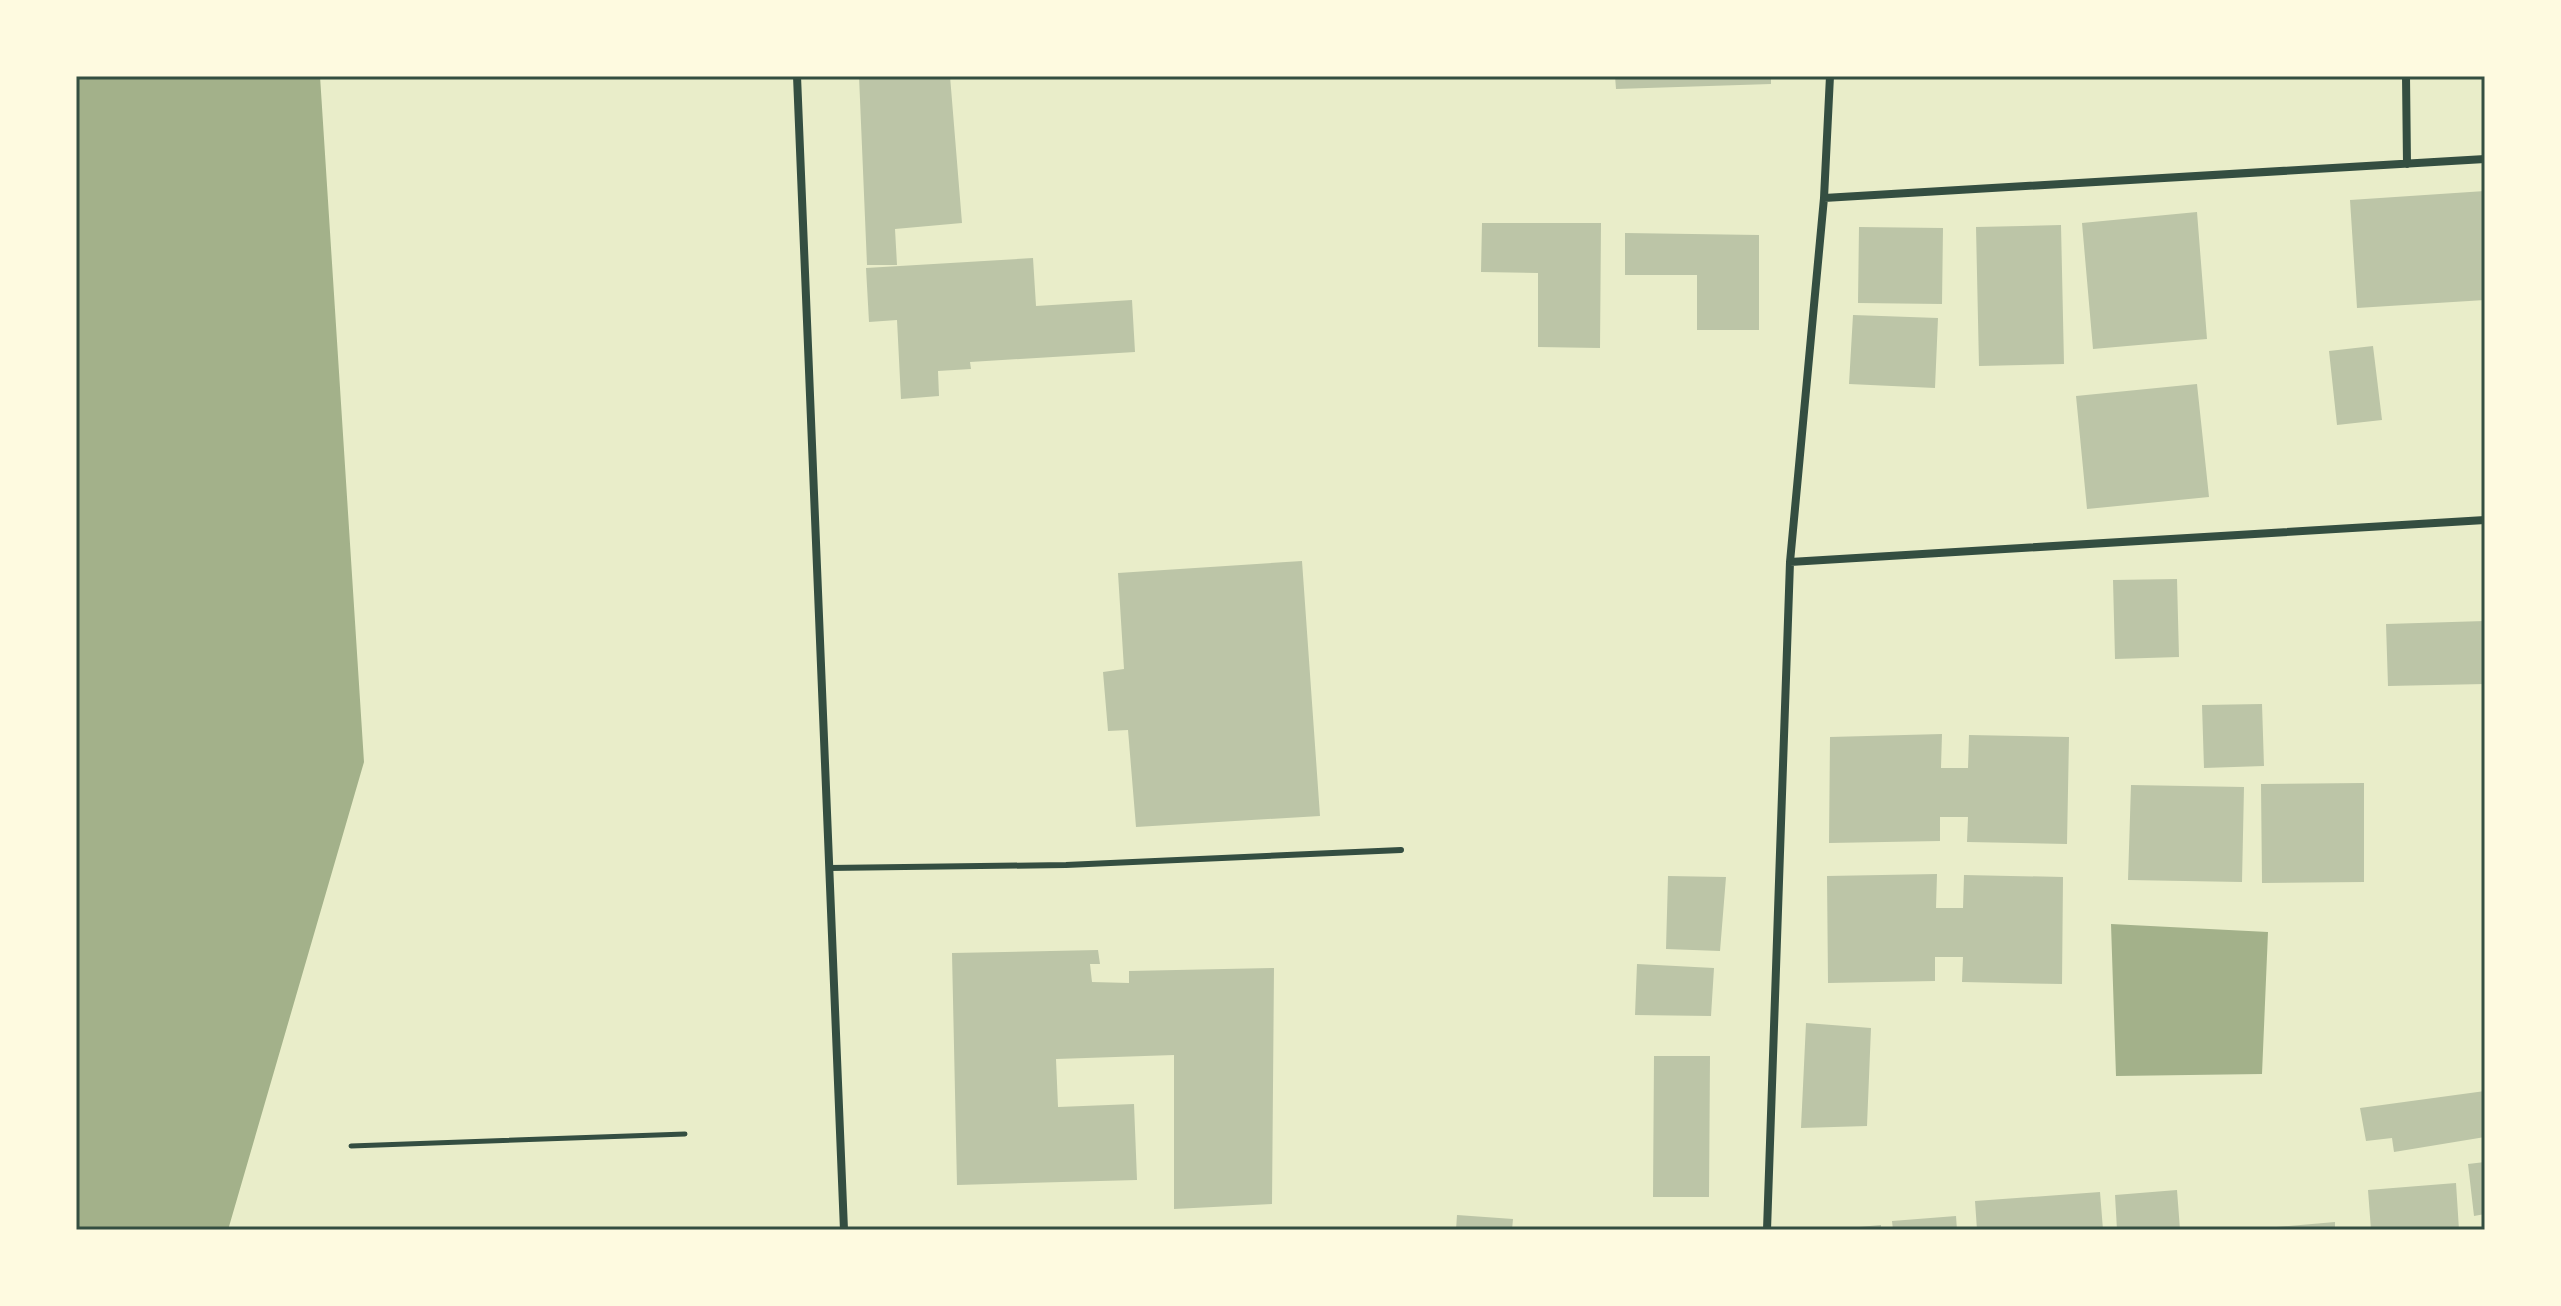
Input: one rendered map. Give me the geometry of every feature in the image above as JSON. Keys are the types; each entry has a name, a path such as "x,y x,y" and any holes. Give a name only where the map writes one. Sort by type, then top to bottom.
{"street":[{"path":"797,76 844,1230"},
{"path":"1767,1230 1790,562 1824,198 1830,76"},
{"path":"2406,76 2407,164"},
{"path":"1824,198 2485,159"},
{"path":"1790,562 2485,520"}],"lane":[{"path":"829,868 1066,865 1401,850"}],"path":[{"path":"351,1146 685,1134"}],"shaded area":[{"path":"76,76 320,76 364,762 228,1230 76,1230"},
{"path":"2111,924 2268,932 2262,1074 2116,1076"}],"building":[{"path":"859,76 950,76 962,223 895,229 897,265 867,265"},
{"path":"1615,76 1771,76 1771,84 1616,89"},
{"path":"2485,191 2485,300 2357,308 2350,200"},
{"path":"2197,212 2207,339 2093,349 2082,223"},
{"path":"1482,223 1601,223 1600,348 1538,347 1538,273 1481,272"},
{"path":"2061,225 2064,364 1979,366 1976,227"},
{"path":"1859,227 1943,228 1942,304 1858,303"},
{"path":"1625,233 1759,235 1759,330 1697,330 1697,275 1625,275"},
{"path":"1033,258 1036,306 1132,300 1135,352 970,362 971,369 938,371 939,396 901,399 897,320 869,322 866,268"},
{"path":"1853,315 1938,318 1935,388 1849,384"},
{"path":"2373,346 2382,420 2337,425 2329,351"},
{"path":"2197,384 2209,497 2087,509 2076,396"},
{"path":"1302,561 1320,816 1136,827 1128,730 1108,731 1103,672 1124,669 1118,573"},
{"path":"2177,579 2179,657 2115,659 2113,580"},
{"path":"2485,621 2485,684 2388,686 2386,624"},
{"path":"2262,704 2264,766 2204,768 2202,705"},
{"path":"1942,734 1941,768 1968,768 1969,735 2069,737 2067,844 1967,842 1968,817 1940,817 1940,841 1829,843 1830,737"},
{"path":"2364,783 2364,882 2262,883 2261,784"},
{"path":"2131,785 2244,787 2242,882 2128,880"},
{"path":"1937,874 1936,908 1963,908 1964,875 2063,877 2062,984 1962,982 1963,957 1935,957 1935,981 1828,983 1827,876"},
{"path":"1668,876 1726,877 1720,951 1666,949"},
{"path":"1098,950 1100,964 1090,964 1092,982 1129,983 1129,971 1274,968 1272,1204 1174,1209 1174,1055 1056,1059 1058,1107 1134,1104 1137,1180 957,1185 952,953"},
{"path":"1637,964 1714,968 1711,1016 1635,1015"},
{"path":"1806,1023 1871,1028 1867,1126 1801,1128"},
{"path":"1654,1056 1710,1056 1709,1197 1653,1197"},
{"path":"2485,1091 2485,1137 2394,1152 2392,1138 2366,1141 2360,1108"},
{"path":"2485,1162 2485,1214 2474,1216 2468,1164"},
{"path":"2456,1183 2459,1230 2371,1230 2368,1190"},
{"path":"2177,1190 2180,1230 2117,1230 2115,1195"},
{"path":"2100,1192 2103,1230 1977,1230 1975,1201"},
{"path":"1457,1215 1513,1219 1512,1230 1456,1230"},
{"path":"1956,1216 1957,1230 1893,1230 1892,1221"},
{"path":"2335,1222 2335,1230 2265,1230 2265,1228"},
{"path":"1881,1225 1881,1230 1848,1230 1848,1228"}]}
